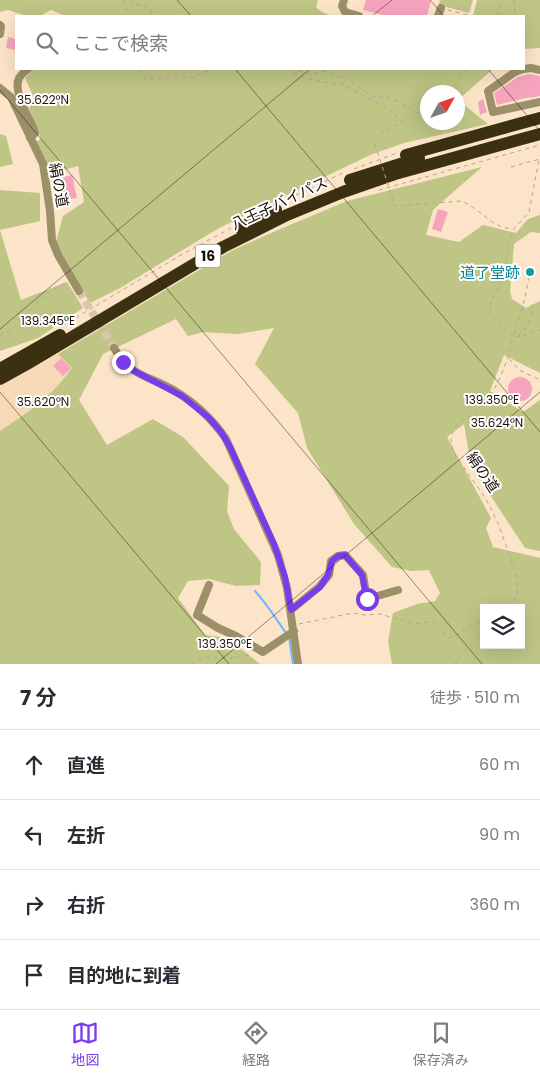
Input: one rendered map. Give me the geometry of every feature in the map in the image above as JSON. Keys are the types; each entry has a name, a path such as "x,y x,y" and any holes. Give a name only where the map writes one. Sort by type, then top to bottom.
{"highway":[{"name":"16","path":"340,184 410,153 540,118"},
{"name":"八王子バイパス","path":"0,368 219,240 283,207 340,184 399,164 540,125"},
{"name":"八王子バイパス","path":"0,379 223,247 262,226 307,206 395,174 540,134"},
{"name":"16","path":"307,206 540,144"}],"street":[{"path":"344,0 342,6 345,12 356,15"},
{"path":"438,15 441,8"},
{"path":"0,26 0,34"},
{"path":"525,69 540,70"},
{"path":"27,70 20,78 18,92 35,133 30,138"},
{"path":"521,70 515,72 488,91 493,112 540,102"},
{"name":"絹の道","path":"0,88 10,98 44,169 52,240 79,291"},
{"path":"114,348 130,370 175,391 209,418 221,432 230,447 274,544 285,577 291,610 291,632 298,664"},
{"path":"291,610 320,587 328,575 332,561 338,556 345,555 362,575 367,599 398,590"},
{"path":"209,585 198,615 218,628 263,652 291,632"}],"path":[{"path":"123,0 130,15"},
{"path":"130,0 134,4 149,7 152,12 150,15"},
{"path":"496,15 502,0"},
{"path":"514,0 515,15"},
{"path":"441,8 468,15"},
{"path":"140,70 145,79 191,78 211,70"},
{"path":"288,70 312,80 344,85 387,108 403,122 383,132 375,140 394,206 460,201 467,203 497,225 506,229 514,229"},
{"path":"295,70 311,74 324,71 334,76 347,78 372,96 399,102 420,112"},
{"path":"455,85 465,70"},
{"path":"372,192 540,144"},
{"path":"511,168 539,159 529,212 514,229 509,239 505,269 490,307 492,315 513,336 517,337 540,330"},
{"name":"絹の道","path":"512,604 517,593 518,582 506,544 486,499 453,452 451,440 453,429 484,402 492,392 508,359 531,269"},
{"path":"0,336 13,328 46,294 72,279"},
{"path":"517,337 530,320 532,302"},
{"path":"508,359 519,370 540,380"},
{"path":"291,632 353,613 364,616 380,614 415,624 433,621 442,629 447,638 452,638 474,622 480,622"},
{"path":"455,664 462,653 480,636"},
{"path":"191,664 204,657 228,658 263,652"}],"shaded area":[{"path":"58,354 72,368 59,387 37,406 0,431 0,387"}],"green space":[{"path":"0,0 318,0 316,7 330,15 63,15 51,10 42,15 23,15 8,10 0,12"},
{"path":"440,0 473,0 469,13 439,5"},
{"path":"477,0 540,0 540,48 525,49 525,15 473,15"},
{"path":"33,70 492,70 465,94 465,85 420,85 420,130 461,130 404,143 370,155 219,228 120,288 90,303 68,268 56,242 63,216 84,202 78,166 49,174 36,142 41,139 29,108 35,100 25,78"},
{"path":"465,106 488,124 465,129"},
{"path":"0,134 6,136 13,164 0,167"},
{"path":"482,167 433,210 426,235 459,242 483,225 516,233 528,219 540,215 540,233 531,232 514,244 510,291 512,299 526,308 540,301 540,373 504,355 490,391 523,412 540,400 540,551 525,548 471,466 464,424 447,437 491,518 486,528 493,547 540,558 540,664 392,664 388,641 393,613 417,604 435,601 440,593 429,570 411,571 392,567 354,524 307,448 298,413 255,364 274,328 237,334 204,332 188,336 176,319 103,354 79,400 107,445 153,419 183,437 229,486 227,511 234,529 261,562 260,585 236,586 209,579 188,581 178,598 205,635 227,638 260,664 0,664 0,431 39,403 72,368 58,354 231,251 347,201"},
{"path":"0,190 40,193 40,221 0,230"},
{"path":"0,230 21,300 67,282 83,308 38,338 0,351"}],"building":[{"path":"366,0 431,0 427,15 383,15 363,10"},
{"path":"8,37 15,39 15,50 6,48"},
{"path":"529,74 540,76 540,96 497,105 494,93 518,77"},
{"path":"483,99 487,112 480,115 478,102"},
{"path":"72,175 77,198 70,199 69,195 62,194 59,189 61,183 64,182 63,177"},
{"path":"438,209 448,212 441,232 432,229"},
{"path":"61,358 71,368 63,376 53,366"},
{"path":"520,377 529,380 532,389 529,398 520,401 511,398 508,389 511,380"}],"waterway":[{"path":"255,591 286,633"},
{"path":"289,637 293,664"}],"tunnel":[{"path":"79,291 114,348"}],"place":[{"name":"道了堂跡","path":"530,272"}],"route":[{"path":"123,362 130,370 182,396 209,418 226,439 274,544 285,577 291,610 320,587 328,575 332,561 338,556 345,555 362,575 367,599"}]}
